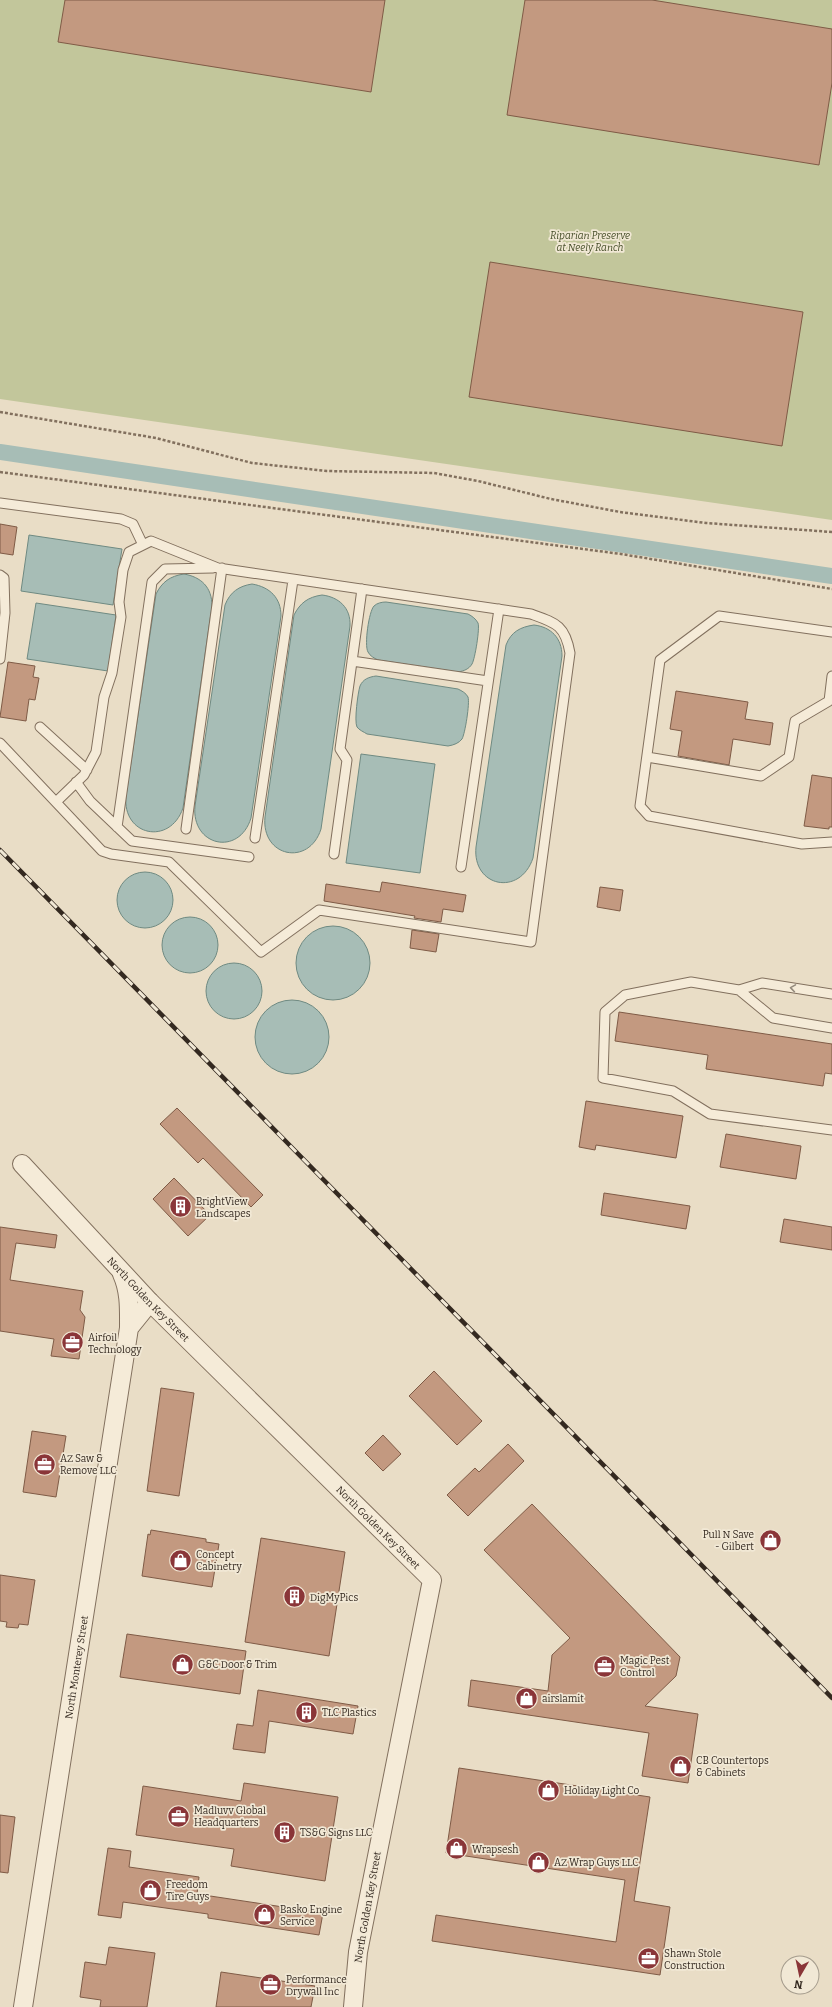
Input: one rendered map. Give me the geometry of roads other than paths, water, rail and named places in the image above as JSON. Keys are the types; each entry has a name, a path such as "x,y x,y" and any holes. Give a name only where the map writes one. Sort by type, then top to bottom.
{"street":[{"name":"North Golden Key Street","path":"22,1164 150,1302 432,1580 358,1952 353,2007"},
{"name":"North Monterey Street","path":"23,2007 129,1328 129,1300 126,1285 119,1268"},
{"path":"129,1328 150,1302"}],"lane":[{"path":"0,503 121,519 133,524 143,545"},
{"path":"56,802 87,770 96,752 104,697 112,673 121,617 119,602 123,570 129,552 151,540 220,568"},
{"path":"186,829 220,568"},
{"path":"0,743 102,851 111,854 169,862 261,952 319,910 531,942 570,653 567,637 554,622 531,614 220,568 165,569 152,582 117,827"},
{"path":"0,575 4,578 5,613 0,659"},
{"path":"255,838 293,580"},
{"path":"334,854 347,760 340,749 362,589"},
{"path":"461,867 499,610"},
{"path":"832,632 719,616 660,660 640,806 649,816 802,844 832,842"},
{"path":"352,661 488,681"},
{"path":"647,757 760,776 789,757 795,721 829,701 832,676"},
{"path":"40,727 87,770"},
{"path":"76,782 90,801 132,841 248,857"},
{"path":"832,994 762,983 739,990 691,982 625,995 605,1012 603,1078 673,1091 710,1114 832,1130"},
{"path":"739,990 773,1018 832,1028"}],"water":[{"path":"29,535 122,549 113,605 21,591"},
{"path":"184,574 200,580 208,588 212,606 183,808 177,820 168,828 158,831 148,831 139,827 131,820 127,810 126,796 156,594 167,580"},
{"path":"252,584 258,585 273,594 279,604 281,616 251,818 245,830 237,838 227,842 217,842 208,838 200,830 196,820 195,806 225,605 232,593 243,586"},
{"path":"322,595 334,598 343,604 350,620 350,626 321,829 315,841 307,849 297,852 287,852 278,848 270,841 266,831 265,817 294,615 305,601"},
{"path":"386,602 468,614 476,620 478,623 477,644 471,666 466,670 458,672 378,660 372,657 367,648 370,614 375,605"},
{"path":"36,603 116,615 108,671 27,659"},
{"path":"534,625 546,628 554,634 560,644 562,656 533,858 527,870 518,878 508,882 498,882 489,878 481,871 477,861 476,847 506,645 513,633 524,627"},
{"path":"376,676 458,689 464,692 468,697 468,705 466,725 462,739 456,744 448,746 367,734 359,729 356,724 356,719 357,700 360,686 366,679"},
{"path":"361,754 435,764 420,873 346,863"},
{"path":"145,872 156,874 165,880 171,889 173,900 171,911 165,920 156,926 145,928 134,926 125,920 119,911 117,900 119,889 125,880 134,874"},
{"path":"190,917 201,919 210,925 216,934 218,945 216,956 210,965 201,971 190,973 179,971 170,965 164,956 162,945 164,934 170,925 179,919"},
{"path":"333,926 347,929 359,937 367,949 370,963 367,977 359,989 347,997 333,1000 319,997 307,989 299,977 296,963 299,949 307,937 319,929"},
{"path":"234,963 245,965 254,971 260,980 262,991 260,1002 254,1011 245,1017 234,1019 223,1017 214,1011 208,1002 206,991 208,980 214,971 223,965"},
{"path":"292,1000 306,1003 318,1011 326,1023 329,1037 326,1051 318,1063 306,1071 292,1074 278,1071 266,1063 258,1051 255,1037 258,1023 266,1011 278,1003"}],"waterway":[{"path":"0,452 832,576"}],"railway":[{"path":"0,850 832,1698"}],"place":[{"name":"BrightView Landscapes","path":"181,1207"},
{"name":"Airfoil Technology","path":"73,1343"},
{"name":"AZ Saw & Remove LLC","path":"44,1464"},
{"name":"Pull N Save - Gilbert","path":"770,1540"},
{"name":"Concept Cabinetry","path":"180,1560"},
{"name":"DigMyPics","path":"295,1597"},
{"name":"G&C Door & Trim","path":"183,1664"},
{"name":"Magic Pest Control","path":"605,1666"},
{"name":"airslamit","path":"526,1698"},
{"name":"TLC Plastics","path":"306,1712"},
{"name":"CB Countertops & Cabinets","path":"680,1766"},
{"name":"Holiday Light Co","path":"549,1790"},
{"name":"Madluvv Global Headquarters","path":"179,1816"},
{"name":"TS&G Signs LLC","path":"285,1832"},
{"name":"Wrapsesh","path":"456,1849"},
{"name":"AZ Wrap Guys LLC","path":"538,1862"},
{"name":"Freedom Tire Guys","path":"150,1890"},
{"name":"Basko Engine Service","path":"265,1915"},
{"name":"Shawn Stole Construction","path":"649,1959"},
{"name":"Performance Drywall Inc","path":"270,1985"}],"park label":[{"name":"Riparian Preserve at Neely Ranch","path":"590,240"}]}
